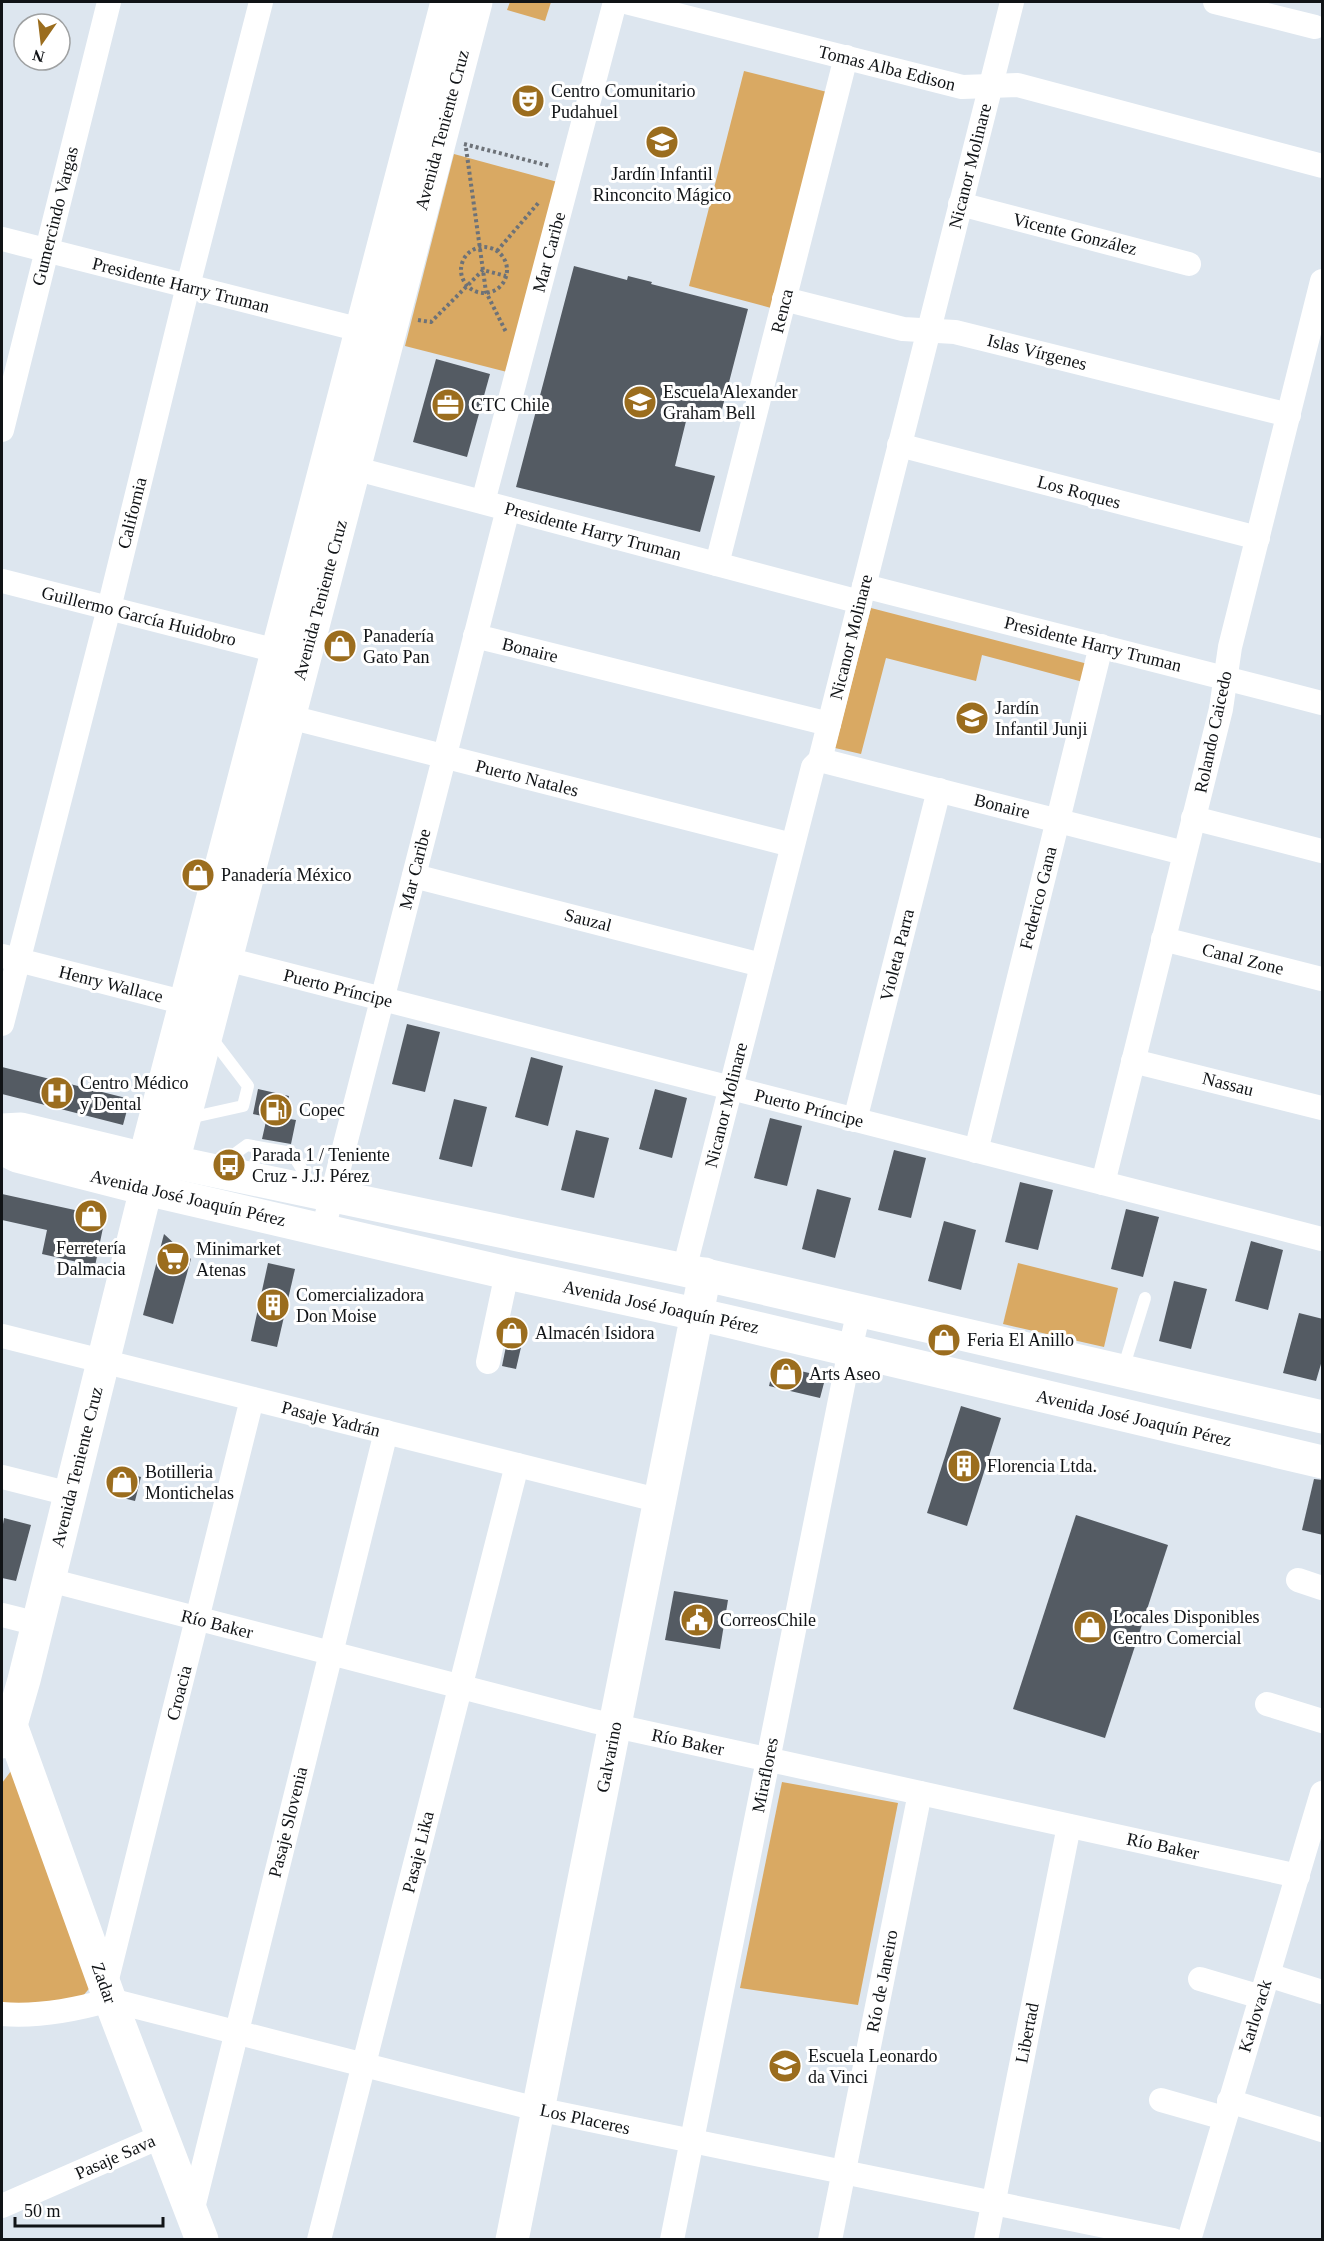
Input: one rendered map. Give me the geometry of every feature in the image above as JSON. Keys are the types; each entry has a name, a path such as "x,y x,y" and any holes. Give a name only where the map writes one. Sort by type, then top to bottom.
{"main road":[{"name":"Avenida Teniente Cruz","path":"6,1733 38,1624 103,1362 155,1170 186,1003 276,714 341,464 361,330 447,2"},
{"name":"Avenida Teniente Cruz","path":"155,1170 184,1119 226,959 276,714 278,651 453,141 476,2"},
{"name":"Avenida José Joaquín Pérez","path":"2,1130 21,1129 155,1170 323,1230 697,1314 1323,1462"},
{"name":"Avenida José Joaquín Pérez","path":"2,1148 17,1156 155,1170 212,1170 694,1272 1323,1417"},
{"name":"Galvarino","path":"512,2240 697,1314 694,1272"},
{"path":"1049,1399 1060,1356"},
{"name":"Zadar","path":"6,1733 197,2226"}],"street":[{"name":"Gumercindo Vargas","path":"2,430 109,2"},
{"name":"California","path":"2,1024 10,958 109,608 261,2"},
{"name":"Mar Caribe","path":"483,502 615,2"},
{"name":"Nicanor Molinare","path":"694,1272 730,1088 813,767 820,760 1012,2"},
{"path":"1215,2 1315,27"},
{"name":"Tomas Alba Edison","path":"635,3 962,87 1018,85 1323,166"},
{"name":"Renca","path":"717,564 846,57"},
{"name":"Vicente González","path":"960,204 1189,264"},
{"name":"Presidente Harry Truman","path":"2,239 361,330"},
{"name":"Rolando Caicedo","path":"1102,1183 1221,709 1230,647 1323,281"},
{"name":"Islas Vírgenes","path":"784,299 903,329 955,332 1289,415"},
{"name":"Los Roques","path":"899,445 1258,538"},
{"name":"Presidente Harry Truman","path":"341,464 717,564 1101,646 1323,703"},
{"name":"Mar Caribe","path":"323,1230 324,1194 382,999 508,508"},
{"name":"Guillermo García Huidobro","path":"2,581 278,651"},
{"name":"Bonaire","path":"475,636 829,724"},
{"name":"Federico Gana","path":"976,1150 1101,646"},
{"name":"Puerto Natales","path":"276,714 792,845"},
{"name":"Bonaire","path":"820,760 1184,853"},
{"name":"Violeta Parra","path":"855,1120 939,790"},
{"path":"1193,818 1323,852"},
{"name":"Sauzal","path":"414,876 762,965"},
{"name":"Canal Zone","path":"1163,939 1323,980"},
{"name":"Henry Wallace","path":"10,958 186,1003 207,1032"},
{"name":"Puerto Príncipe","path":"226,959 1323,1239"},
{"name":"Nassau","path":"1133,1061 1323,1108"},
{"path":"488,1362 507,1273"},
{"name":"Miraflores","path":"672,2240 859,1310"},
{"name":"Pasaje Yadrán","path":"2,1336 661,1501"},
{"name":"Croacia","path":"108,1994 197,1618 252,1399"},
{"name":"Pasaje Slovenia","path":"197,2226 236,2032 386,1432"},
{"name":"Pasaje Lika","path":"319,2240 517,1466"},
{"path":"2,1477 70,1494"},
{"name":"Río Baker","path":"49,1580 615,1726 1298,1876"},
{"path":"1298,1580 1323,1588"},
{"path":"2,1615 38,1624"},
{"path":"1267,1704 1323,1721"},
{"name":"Río de Janeiro","path":"830,2240 920,1793"},
{"name":"Karlovack","path":"1189,2240 1298,1876 1314,1853 1323,1793"},
{"name":"Libertad","path":"986,2240 1069,1826"},
{"path":"1200,1979 1323,1992"},
{"name":"Los Placeres","path":"2,2014 58,2012 108,1994 236,2032 537,2109 1173,2240"},
{"path":"1161,2100 1227,2110 1323,2130"},
{"name":"Pasaje Sava","path":"2,2206 162,2136"}],"lane":[{"path":"184,1119 243,1106 250,1101 248,1086 207,1032"},
{"path":"212,1170 247,1145 273,1145 292,1153 324,1194"},
{"path":"1123,1371 1145,1298"}],"path":[{"path":"522,355 515,348 486,292 480,248 453,141 570,171"},
{"path":"497,251 542,197"},
{"path":"480,248 497,251 506,262 506,276 497,289 486,292 475,291 468,286 461,274 461,266 468,253 480,248"},
{"path":"483,270 506,276"},
{"path":"393,317 431,322 483,270"}],"shaded area":[{"path":"510,2 551,2 545,21 507,10"},
{"path":"744,71 831,93 771,308 689,286"},
{"path":"454,154 565,184 515,374 405,346"},
{"path":"871,608 1088,664 1083,682 982,655 976,681 886,658 861,754 835,748"},
{"path":"1018,1263 1118,1288 1104,1347 1003,1324"},
{"path":"14,1767 93,1984 82,1997 41,2006 2,2005 2,1783"},
{"path":"782,1782 898,1803 858,2005 740,1988"}],"building":[{"name":"Escuela Alexander Graham Bell","path":"574,266 627,280 628,276 748,309 720,417 689,409 675,466 715,476 700,532 516,487"},
{"path":"436,359 490,374 467,457 413,442"},
{"path":"407,1024 440,1032 425,1092 392,1084"},
{"path":"531,1057 563,1066 548,1126 515,1117"},
{"path":"2,1067 130,1099 123,1125 2,1094"},
{"path":"258,1089 289,1096 284,1118 296,1120 291,1144 262,1139 267,1117 253,1114"},
{"path":"655,1089 687,1098 672,1158 639,1149"},
{"path":"454,1099 487,1107 472,1167 439,1159"},
{"path":"770,1118 802,1126 787,1186 754,1178"},
{"path":"576,1130 609,1138 594,1198 561,1190"},
{"path":"894,1150 926,1158 911,1218 878,1210"},
{"path":"1020,1182 1053,1190 1038,1250 1005,1242"},
{"path":"817,1189 851,1198 835,1258 802,1249"},
{"path":"2,1194 102,1216 104,1223 95,1266 42,1254 47,1230 2,1220"},
{"path":"1126,1209 1159,1217 1143,1277 1111,1269"},
{"path":"944,1221 976,1230 961,1290 928,1281"},
{"path":"164,1234 191,1259 173,1324 143,1315"},
{"path":"1251,1241 1283,1250 1268,1310 1235,1301"},
{"name":"Comercializadora Don Moise","path":"268,1263 295,1269 277,1347 251,1341"},
{"path":"1174,1281 1207,1289 1191,1349 1159,1341"},
{"path":"1299,1313 1323,1319 1323,1357 1316,1381 1283,1373"},
{"path":"510,1327 525,1330 516,1369 502,1366"},
{"path":"774,1365 818,1375 824,1383 820,1398 769,1386"},
{"name":"Florencia Ltda.","path":"961,1406 1001,1418 967,1526 927,1513"},
{"path":"121,1472 141,1477 135,1501 115,1496"},
{"path":"1314,1479 1323,1480 1323,1535 1302,1530"},
{"name":"Locales Disponibles Centro Comercial","path":"1076,1515 1168,1545 1105,1738 1013,1709"},
{"path":"4,1518 31,1525 16,1581 2,1578"},
{"name":"CorreosChile","path":"674,1591 728,1600 720,1649 665,1640"}],"place":[{"name":"Centro Comunitario Pudahuel","path":"528,101"},
{"name":"Jardín Infantil Rinconcito Mágico","path":"662,142"},
{"name":"Escuela Alexander Graham Bell","path":"640,402"},
{"name":"CTC Chile","path":"448,405"},
{"name":"Panadería Gato Pan","path":"340,646"},
{"name":"Jardín Infantil Junji","path":"972,718"},
{"name":"Panadería México","path":"198,875"},
{"name":"Centro Médico y Dental","path":"57,1093"},
{"name":"Copec","path":"276,1110"},
{"name":"Parada 1 / Teniente Cruz - J.J. Pérez","path":"229,1165"},
{"name":"Ferretería Dalmacia","path":"91,1216"},
{"name":"Minimarket Atenas","path":"173,1259"},
{"name":"Comercializadora Don Moise","path":"273,1305"},
{"name":"Almacén Isidora","path":"512,1333"},
{"name":"Feria El Anillo","path":"944,1340"},
{"name":"Arts Aseo","path":"786,1374"},
{"name":"Florencia Ltda.","path":"964,1466"},
{"name":"Botilleria Montichelas","path":"122,1482"},
{"name":"CorreosChile","path":"697,1620"},
{"name":"Locales Disponibles Centro Comercial","path":"1090,1627"},
{"name":"Escuela Leonardo da Vinci","path":"785,2066"}]}
